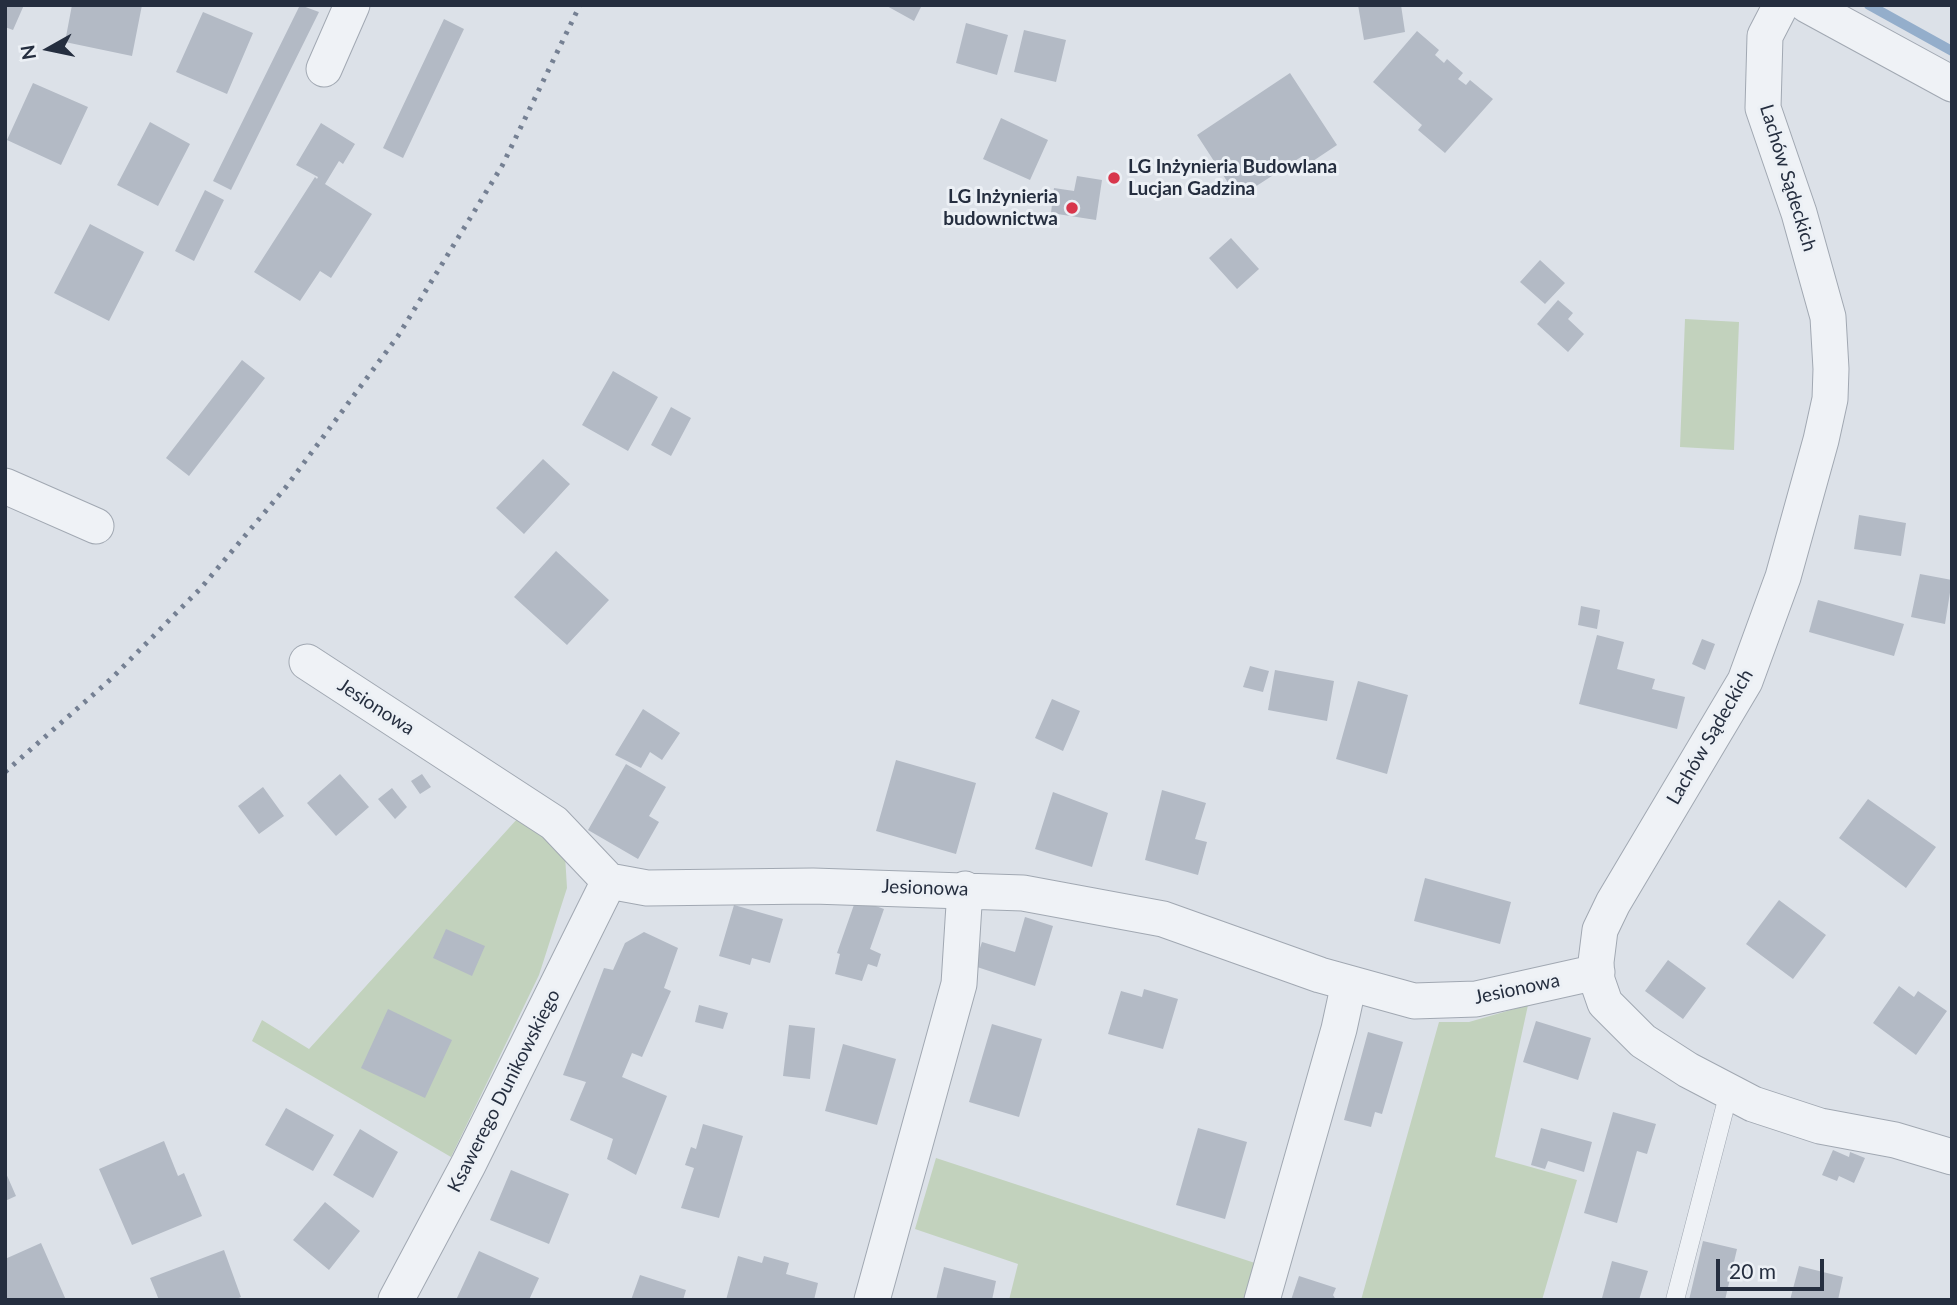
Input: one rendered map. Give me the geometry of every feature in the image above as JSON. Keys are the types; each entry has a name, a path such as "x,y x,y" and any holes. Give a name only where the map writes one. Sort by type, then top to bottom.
{"street":[{"path":"324,69 352,5"},
{"name":"Lachów Sądeckich","path":"1781,5 1765,36 1763,108 1799,213 1828,317 1831,369 1827,413 1783,577 1745,681 1613,903 1601,930 1597,972 1605,1003 1643,1041 1753,1104 1820,1126 1895,1140 1952,1157"},
{"path":"1807,5 1952,84"},
{"path":"5,486 96,526"},
{"name":"Jesionowa","path":"307,662 554,823 609,881 647,888 813,886 1023,893 1163,919 1349,983 1414,1001 1476,999 1597,972"},
{"name":"Ksawerego Dunikowskiego","path":"396,1300 468,1166 609,881"},
{"path":"872,1300 958,984 965,889"},
{"path":"1262,1300 1339,1029 1349,983"}],"lane":[{"path":"1675,1300 1730,1092"}],"green space":[{"path":"1685,319 1739,322 1734,450 1680,447"},
{"path":"518,818 547,834 565,855 567,888 539,975 451,1157 252,1041 262,1020 309,1049"},
{"path":"1528,1005 1495,1157 1577,1180 1542,1300 1361,1300 1439,1022 1469,1022"},
{"path":"936,1158 1258,1264 1247,1300 1009,1300 1018,1264 915,1229"}],"building":[{"path":"5,5 24,5 13,30 5,27"},
{"path":"72,5 142,5 132,56 65,42"},
{"path":"300,5 319,12 231,190 213,181"},
{"path":"885,5 922,5 914,21"},
{"path":"1358,5 1401,5 1405,32 1364,40"},
{"path":"203,12 253,33 227,94 176,72"},
{"path":"444,19 464,29 403,158 383,148"},
{"path":"966,23 1008,35 997,75 956,63"},
{"path":"1024,30 1066,40 1056,82 1014,72"},
{"path":"1417,31 1439,50 1435,55 1444,63 1447,59 1463,73 1458,79 1466,85 1470,80 1493,99 1445,153 1418,130 1422,125 1373,82"},
{"path":"1290,73 1337,145 1307,165 1301,157 1238,198 1197,135"},
{"path":"33,83 88,107 61,165 7,140"},
{"path":"1001,118 1048,140 1030,180 983,159"},
{"path":"150,122 190,144 158,206 117,185"},
{"path":"321,123 355,144 343,164 339,161 325,184 372,214 331,278 320,271 300,301 254,272 315,177 318,177 296,165"},
{"path":"1077,176 1102,180 1096,220 1051,213 1054,188 1074,191"},
{"path":"205,190 224,200 194,261 175,251"},
{"path":"90,224 144,252 109,321 54,293"},
{"path":"1231,238 1259,269 1237,289 1209,258"},
{"path":"1540,260 1565,283 1545,304 1520,282"},
{"path":"1558,300 1573,313 1568,319 1584,334 1568,352 1537,324"},
{"path":"242,360 265,378 189,476 166,458"},
{"path":"613,371 658,397 628,451 582,425"},
{"path":"671,407 691,418 671,456 651,445"},
{"path":"543,459 570,484 524,534 496,508"},
{"path":"1859,515 1906,523 1901,556 1854,549"},
{"path":"556,551 609,600 567,645 514,597"},
{"path":"1920,574 1952,580 1945,624 1911,617"},
{"path":"1818,600 1904,624 1894,656 1809,632"},
{"path":"1581,606 1600,610 1597,629 1578,625"},
{"path":"1597,635 1624,642 1617,669 1655,679 1652,689 1685,697 1677,729 1579,704"},
{"path":"1702,639 1715,644 1705,670 1692,664"},
{"path":"1250,666 1269,671 1263,692 1243,687"},
{"path":"1275,670 1334,681 1327,721 1268,710"},
{"path":"1358,681 1408,695 1387,774 1336,759"},
{"path":"1052,699 1080,711 1063,751 1035,738"},
{"path":"643,709 680,733 662,760 650,752 641,768 615,755"},
{"path":"896,760 976,783 956,854 876,831"},
{"path":"626,764 666,787 649,816 659,822 638,859 588,830"},
{"path":"340,774 369,807 336,836 307,803"},
{"path":"422,774 431,787 420,794 411,781"},
{"path":"263,787 284,816 259,834 238,806"},
{"path":"392,788 407,807 395,819 378,799"},
{"path":"1162,790 1206,803 1195,839 1207,842 1198,875 1145,860"},
{"path":"1053,792 1108,813 1092,867 1035,849"},
{"path":"1868,799 1936,847 1906,888 1839,838"},
{"path":"1425,878 1511,902 1500,944 1414,921"},
{"path":"856,899 884,909 870,949 881,954 877,967 868,964 862,981 835,974 840,954 837,953"},
{"path":"1779,900 1826,935 1793,979 1746,944"},
{"path":"734,905 783,919 770,963 752,958 750,965 719,956"},
{"path":"1025,917 1053,926 1035,986 974,966 982,942 1015,952"},
{"path":"446,929 485,946 472,976 433,958"},
{"path":"644,932 678,948 664,988 671,991 642,1057 632,1053 622,1077 667,1096 636,1175 607,1159 613,1139 570,1120 586,1082 563,1075 604,968 613,970 625,943"},
{"path":"1668,960 1706,988 1683,1019 1645,991"},
{"path":"1899,986 1914,997 1918,991 1947,1011 1916,1055 1873,1023"},
{"path":"1144,989 1178,999 1163,1049 1108,1034 1121,991 1142,997"},
{"path":"699,1005 728,1013 723,1029 695,1022"},
{"path":"388,1009 452,1040 425,1098 361,1068"},
{"path":"1536,1021 1591,1038 1578,1080 1523,1062"},
{"path":"992,1024 1042,1039 1019,1117 969,1102"},
{"path":"789,1025 815,1028 810,1079 783,1076"},
{"path":"1368,1032 1403,1042 1382,1114 1375,1112 1371,1127 1344,1120"},
{"path":"843,1044 896,1059 877,1125 825,1111"},
{"path":"286,1108 334,1135 313,1171 265,1145"},
{"path":"1613,1112 1656,1124 1647,1154 1637,1151 1617,1223 1584,1213"},
{"path":"703,1124 743,1136 719,1218 681,1208 694,1168 685,1165 691,1147 696,1149"},
{"path":"1198,1128 1247,1142 1225,1219 1176,1205"},
{"path":"1541,1128 1592,1142 1584,1172 1548,1161 1545,1169 1531,1165"},
{"path":"360,1129 398,1152 373,1198 333,1175"},
{"path":"164,1141 178,1176 184,1173 202,1216 132,1245 99,1169"},
{"path":"1833,1150 1849,1157 1850,1152 1865,1158 1854,1183 1839,1176 1837,1181 1822,1175"},
{"path":"511,1170 569,1194 549,1244 490,1220"},
{"path":"5,1171 16,1196 5,1201"},
{"path":"325,1202 360,1231 329,1270 293,1240"},
{"path":"1703,1241 1737,1249 1725,1300 1689,1300"},
{"path":"41,1243 66,1300 5,1300 5,1259"},
{"path":"224,1250 241,1297 234,1300 159,1300 150,1278"},
{"path":"479,1251 539,1278 529,1300 456,1300"},
{"path":"738,1256 762,1263 764,1256 789,1263 786,1274 818,1283 814,1300 726,1300"},
{"path":"1612,1261 1648,1271 1639,1300 1602,1298"},
{"path":"1799,1266 1843,1277 1838,1300 1790,1300"},
{"path":"944,1267 996,1281 992,1300 936,1300"},
{"path":"640,1275 686,1290 683,1300 631,1300"},
{"path":"1299,1276 1336,1288 1333,1295 1336,1300 1291,1300"}],"waterway":[{"path":"1869,5 1952,51"}],"railway":[{"path":"5,772 111,679 201,588 286,487 398,336 502,166 580,5"}],"place":[{"name":"LG Inżynieria Budowlana Lucjan Gadzina","path":"1114,178"},
{"name":"LG Inżynieria budownictwa","path":"1072,208"}]}
